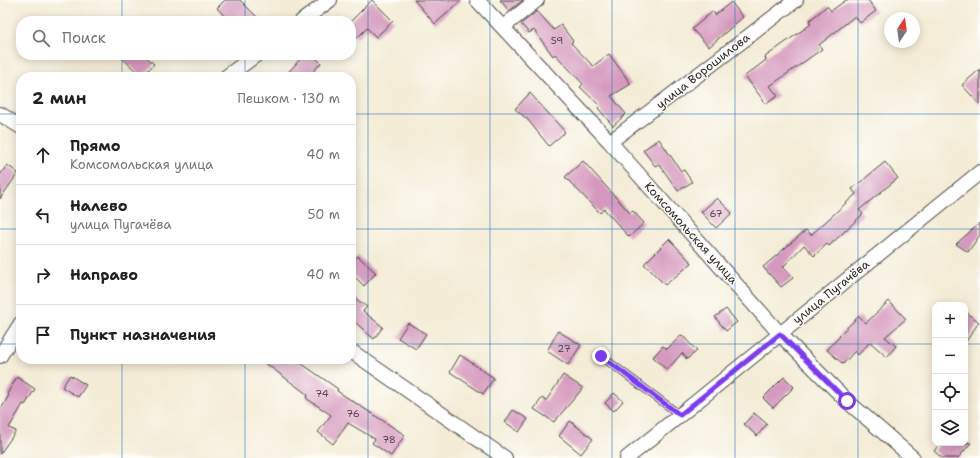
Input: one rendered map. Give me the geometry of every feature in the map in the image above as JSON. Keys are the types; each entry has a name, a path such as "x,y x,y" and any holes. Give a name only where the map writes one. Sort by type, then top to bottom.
{"street":[{"path":"309,16 330,0"},
{"name":"Комсомольская улица","path":"477,0 610,142 780,334 847,401 913,458"},
{"path":"503,27 537,0"},
{"name":"улица Ворошилова","path":"610,142 796,0"},
{"path":"233,72 249,60"},
{"path":"0,114 16,125"},
{"name":"улица Пугачёва","path":"627,458 980,172"},
{"path":"0,356 16,331"},
{"path":"356,354 505,458"}],"lane":[{"path":"601,356 680,415"}],"building":[{"path":"225,0 240,0 256,16 224,16 217,8"},
{"path":"372,0 393,21 376,37 367,28 357,38 356,16"},
{"path":"414,0 462,0 435,24"},
{"path":"500,0 523,0 509,11"},
{"path":"846,0 868,0 876,11 860,23 855,16 819,45 822,49 770,86 778,96 766,104 745,76 766,60 765,57 811,24 809,21 827,6 831,11"},
{"path":"731,2 743,17 709,47 692,29 713,11 715,15"},
{"path":"537,11 554,30 561,25 573,41 571,43 593,66 609,54 631,84 611,96 626,114 613,126 598,108 600,106 580,87 583,84 555,54 553,56 534,30 529,33 521,24"},
{"path":"124,60 150,60 154,64 147,72 137,72"},
{"path":"299,60 318,60 321,63 313,72 289,72"},
{"path":"980,69 980,105 962,85"},
{"path":"530,93 565,132 549,146 528,120 515,109"},
{"path":"659,139 681,171 684,170 692,182 678,191 659,164 655,166 643,150"},
{"path":"583,161 630,213 633,211 644,223 629,237 604,209 600,213 565,177"},
{"path":"885,162 898,178 859,210 863,214 829,246 827,244 814,256 804,245 783,267 793,278 781,287 763,267 806,230 811,235 856,194 852,189"},
{"path":"7,165 16,172 16,176 0,199 0,175"},
{"path":"717,198 732,213 716,228 701,212"},
{"path":"980,223 980,235 968,252 956,244"},
{"path":"669,239 692,263 665,285 644,264"},
{"path":"358,256 376,273 364,286 356,278 356,258"},
{"path":"356,299 367,307 363,311 383,327 374,339 356,323"},
{"path":"889,301 906,319 885,337 896,346 887,357 870,342 858,355 855,351 843,364 827,350 840,336 839,335 859,316 866,323"},
{"path":"726,309 737,322 726,331 715,317"},
{"path":"968,313 979,322 968,338"},
{"path":"408,323 426,334 416,349 398,338"},
{"path":"558,331 581,345 568,365 547,351"},
{"path":"682,335 697,351 687,359 682,353 667,370 653,357 663,346 667,349"},
{"path":"460,355 494,378 483,394 450,372"},
{"path":"267,364 302,364 338,389 337,391 405,435 391,456 372,443 375,439 348,423 333,444 318,432 331,415 306,398 308,395"},
{"path":"70,375 86,385 78,397 62,387"},
{"path":"563,375 583,388 554,422 534,409 542,398 546,401"},
{"path":"17,377 35,389 25,405 23,404 9,428 16,431 0,454 0,411 9,395 7,394"},
{"path":"784,377 794,387 773,408 763,398"},
{"path":"614,393 623,401 614,411 605,403"},
{"path":"513,410 528,419 519,432 505,422"},
{"path":"754,413 767,424 757,436 744,424"},
{"path":"570,421 593,439 581,454 559,436"},
{"path":"968,443 971,443 958,458 942,458 934,451 938,446 968,446"}],"route":[{"path":"601,356 680,415 780,334 847,401"}]}
